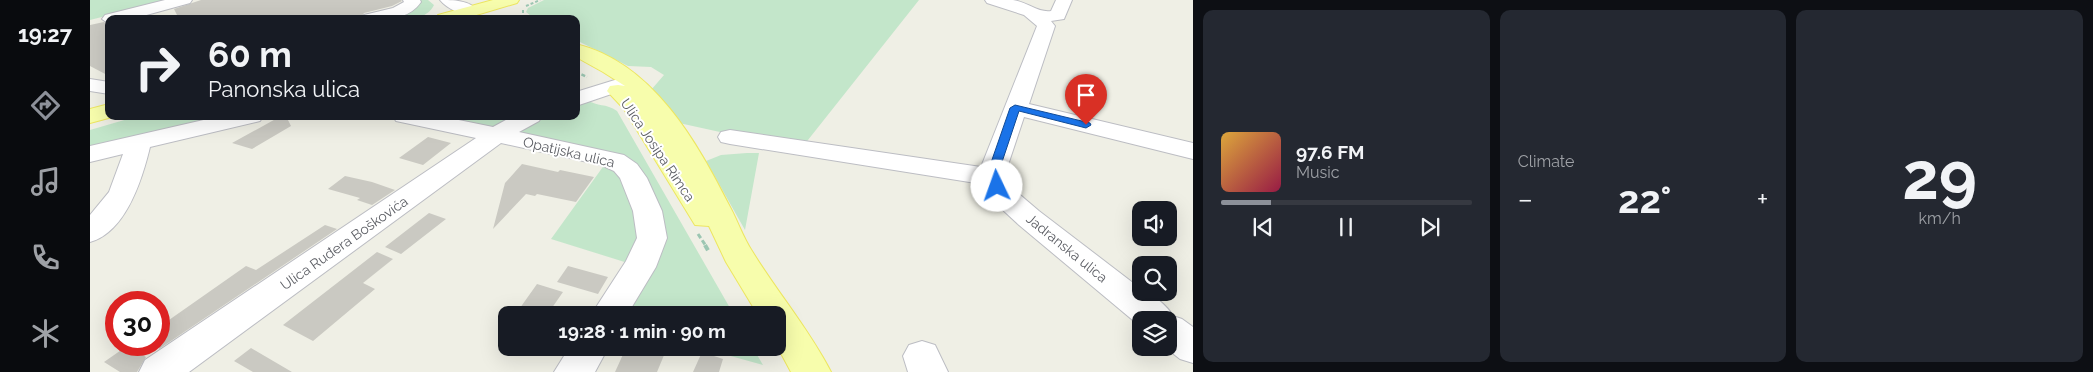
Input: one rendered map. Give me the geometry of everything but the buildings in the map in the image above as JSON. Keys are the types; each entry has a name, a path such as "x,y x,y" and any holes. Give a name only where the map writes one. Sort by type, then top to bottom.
{"main road":[{"path":"436,15 443,10 446,0"},
{"path":"457,15 477,9 515,13 515,9 526,0"},
{"name":"Ulica Josipa Rimca","path":"580,52 610,67 696,205 712,226 732,246 782,319 811,372"},
{"name":"Ulica Josipa Rimca","path":"580,65 622,84"},
{"path":"90,116 105,112"}],"street":[{"path":"126,15 184,0"},
{"path":"385,15 404,10 412,4 411,0"},
{"path":"446,0 477,9"},
{"path":"730,137 992,177 1015,108 1046,26 1041,18 1017,6 993,0"},
{"path":"1041,18 1058,15 1064,0"},
{"path":"580,98 622,84"},
{"path":"90,85 105,87"},
{"path":"1015,108 1193,151"},
{"path":"90,154 235,120"},
{"name":"Opatijska ulica","path":"422,120 613,160 624,166 632,174 650,220 653,236 647,252 614,306"},
{"name":"Ulica Ruđera Boškovića","path":"159,372 495,136 524,120"},
{"path":"90,232 116,206 125,190 139,143"},
{"name":"Jadranska ulica","path":"992,177 1002,194 1029,218 1146,311"},
{"path":"1177,335 1193,348"},
{"path":"574,372 584,356"}],"path":[{"path":"524,15 523,9 540,0"}],"green space":[{"path":"90,0 169,0 105,15 90,20"},
{"path":"416,0 428,0 434,5 425,15 391,15"},
{"path":"544,0 919,0 804,145 720,132 679,123 651,90 664,75 651,67 628,66 580,42 580,15 530,15 526,12 528,8"},
{"path":"588,100 617,111 729,306 630,306 663,245 637,164 519,135 522,126 537,120 580,120 580,103"},
{"path":"124,120 211,120 90,146 90,130"},
{"path":"448,120 510,120 493,127 480,129"},
{"path":"759,153 745,230 706,161 721,155"},
{"path":"605,164 619,175 643,229 631,264 551,239"},
{"path":"731,356 758,356 763,365"}],"route":[{"path":"997,186 992,177 1015,108 1086,125"}]}
